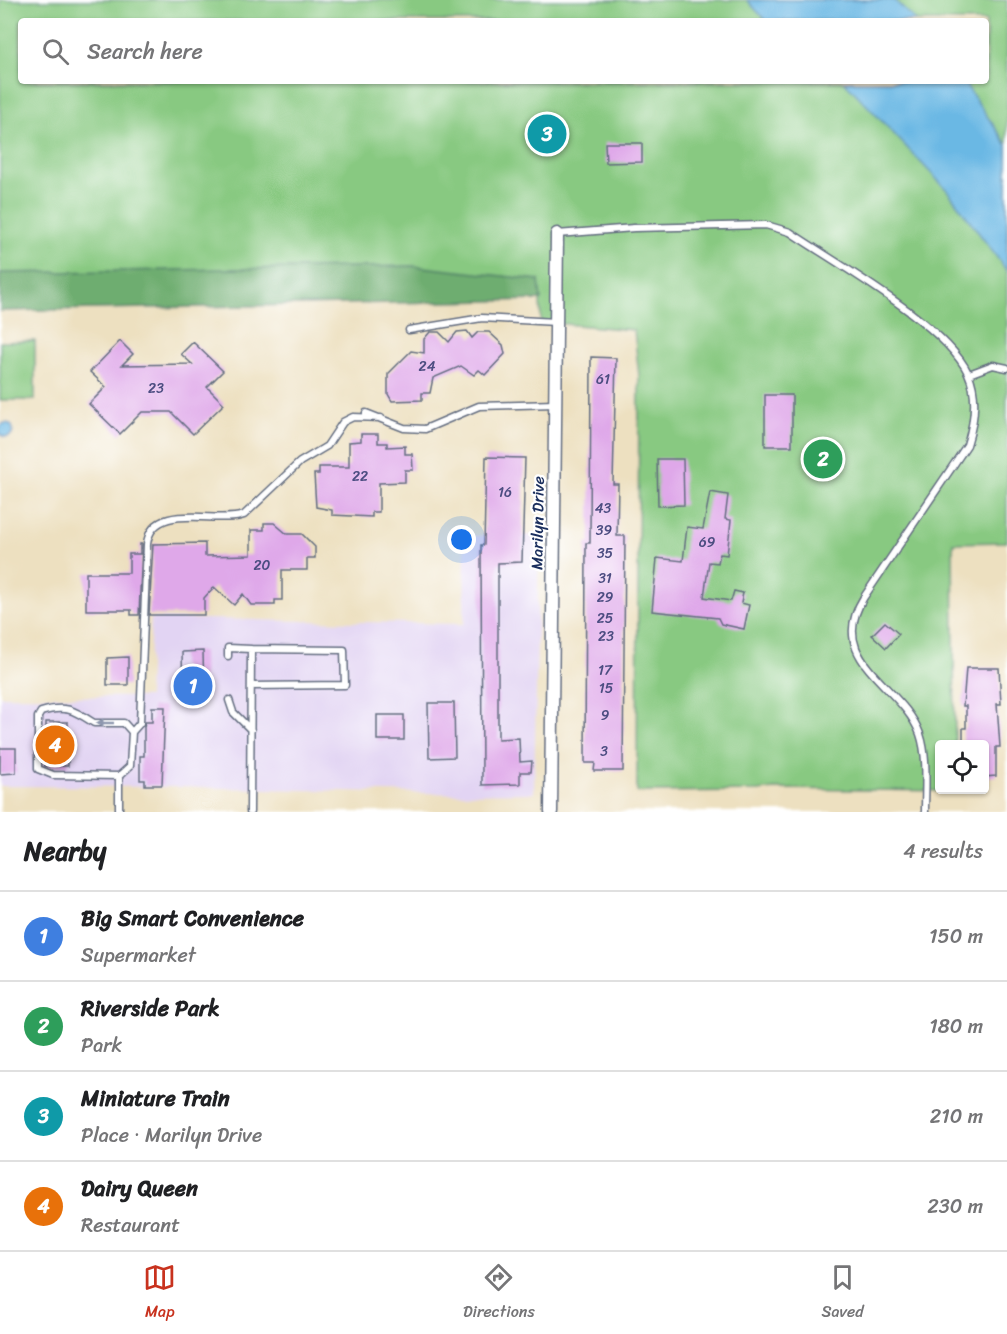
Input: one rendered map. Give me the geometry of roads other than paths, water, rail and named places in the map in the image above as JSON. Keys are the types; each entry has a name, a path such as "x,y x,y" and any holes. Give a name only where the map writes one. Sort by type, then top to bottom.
{"street":[{"name":"Marilyn Drive","path":"551,812 557,234"}],"lane":[{"path":"557,234 634,228 766,225 790,232 927,325 952,348 969,374 974,421 967,445 864,597 854,617 855,644 861,660 913,721 920,734 924,762 925,812"},
{"path":"409,330 482,318 556,322"},
{"path":"969,374 993,364 1007,368"},
{"path":"366,413 404,428 425,429 479,406 555,404"},
{"path":"132,732 124,723 94,723 82,713 73,710 49,710 38,717 37,764 43,772 53,775 119,776 130,766 132,732 140,723 148,540 154,528 174,517 234,519 244,515 300,462 327,446 343,422 353,417 381,418"},
{"path":"228,656 228,648 344,650 345,685 251,686"},
{"path":"250,812 251,649"},
{"path":"229,700 233,712 251,730"},
{"path":"119,776 119,812"}],"water":[{"path":"747,0 894,0 913,18 763,18"},
{"path":"847,84 965,84 1007,145 1007,271 947,190"},
{"path":"3,423 9,423 13,430 9,437 3,437 -1,433 -1,427"}],"place":[{"name":"Miniature Train","path":"547,134"},
{"name":"Riverside Park","path":"823,459"},
{"name":"Big Smart Convenience","path":"193,686"},
{"name":"Dairy Queen","path":"55,745"}]}
